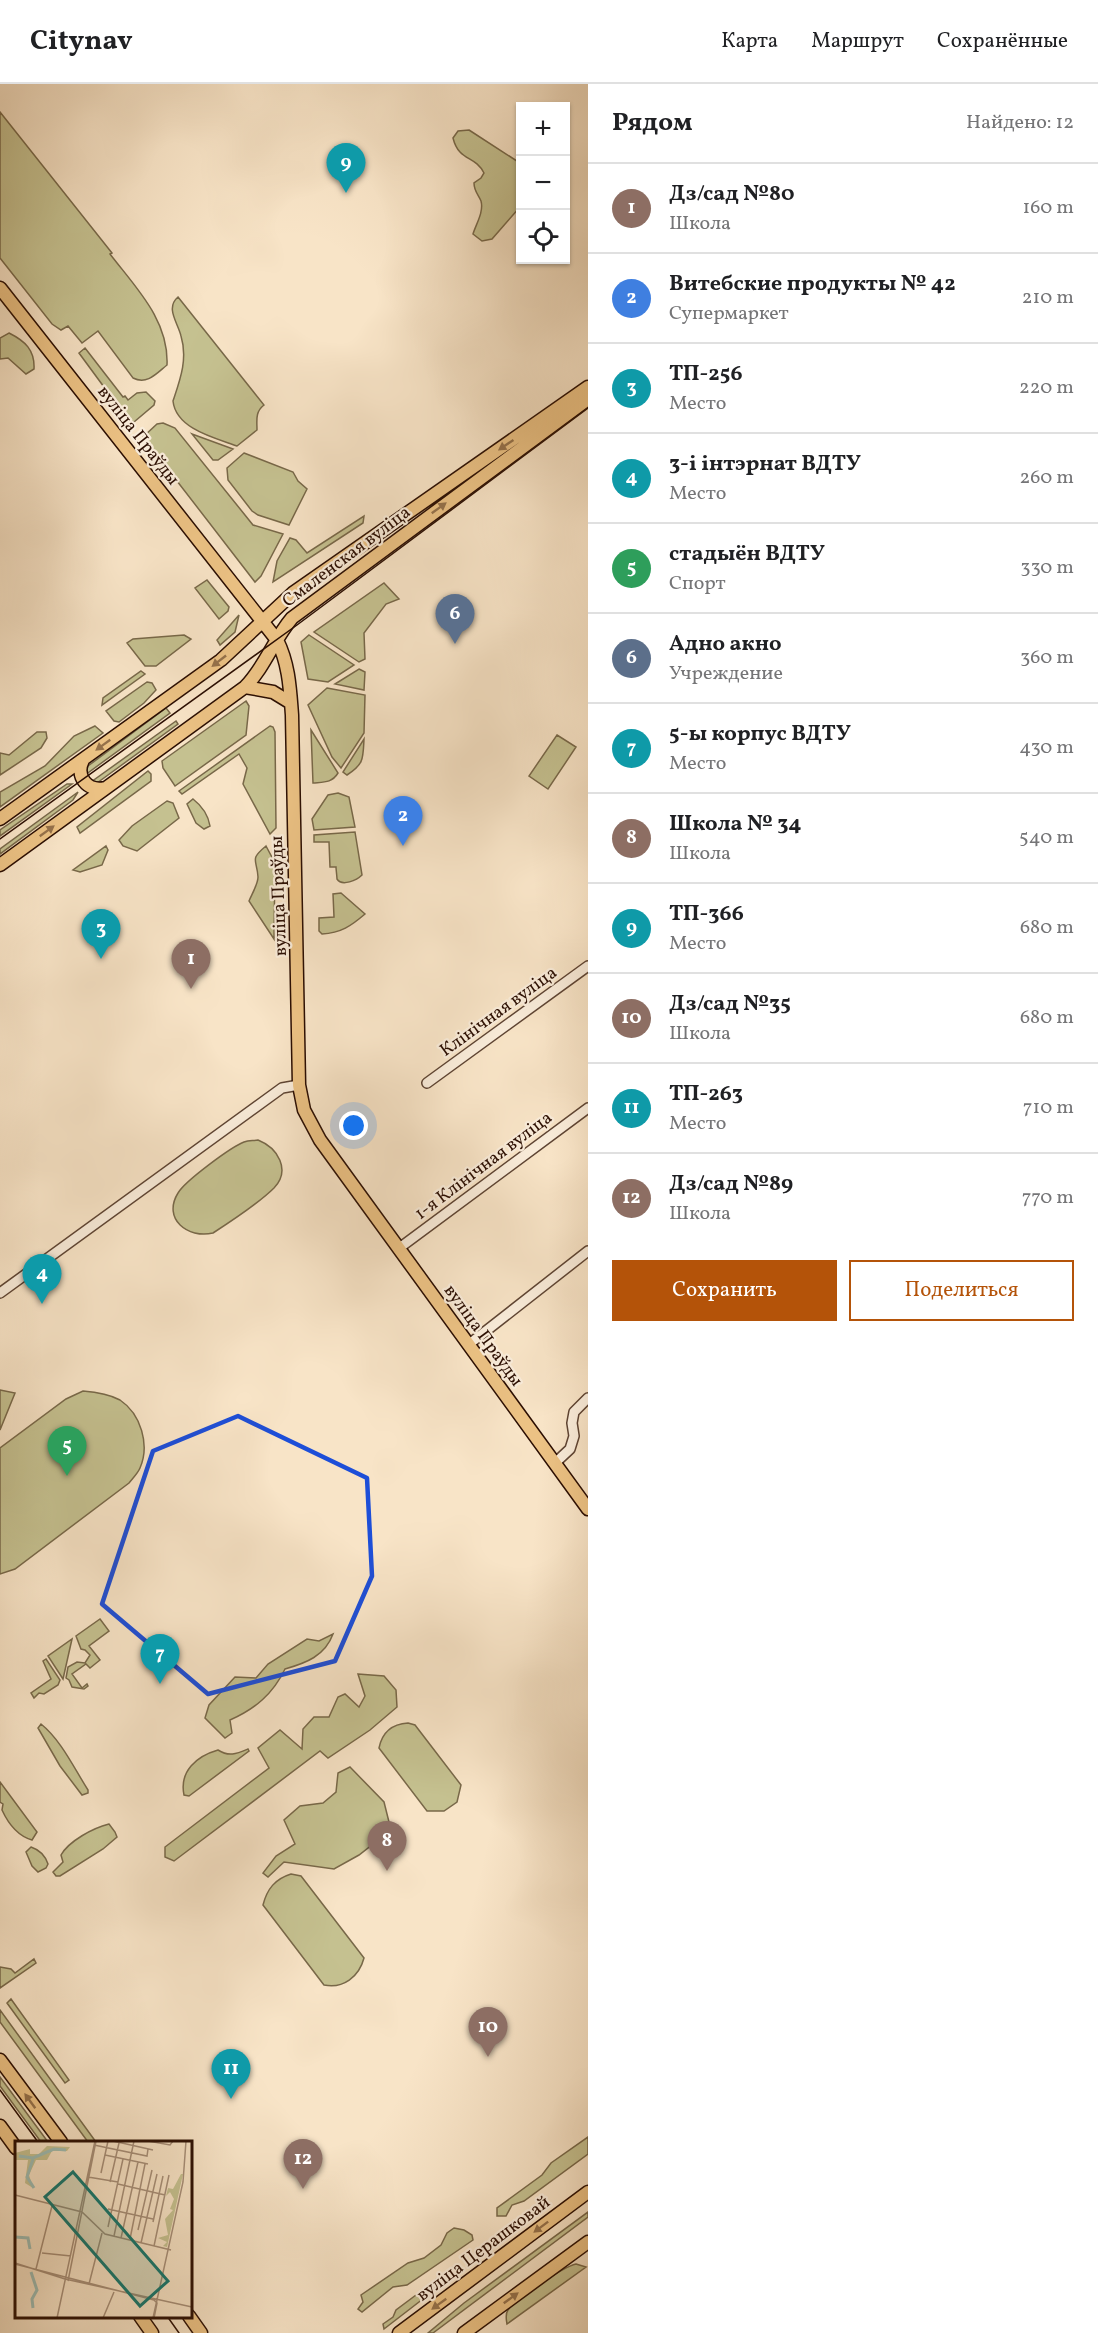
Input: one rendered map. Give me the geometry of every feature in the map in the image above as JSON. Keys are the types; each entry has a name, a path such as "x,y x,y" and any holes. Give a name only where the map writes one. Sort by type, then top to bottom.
{"main road":[{"name":"вуліца Праўды","path":"0,288 263,622 276,640 286,660 291,704 299,1086 304,1110 321,1140 398,1249 588,1509"},
{"name":"Смаленская вуліца","path":"0,819 221,660 293,593 588,387"},
{"name":"Смаленская вуліца","path":"0,865 246,687 292,618 588,399"},
{"path":"246,687 273,692 291,704"},
{"path":"83,759 80,773 84,782 91,788 105,788"},
{"path":"58,778 72,780 78,786 82,794 78,808"},
{"path":"0,2060 60,2141"},
{"path":"0,2126 15,2147"},
{"name":"вуліца Церашковай","path":"399,2333 408,2329 588,2192"},
{"path":"464,2333 588,2242"},
{"path":"141,2318 152,2333"},
{"path":"190,2318 201,2333"}],"street":[{"name":"Клінічная вуліца","path":"427,1083 588,966"},
{"path":"0,1293 282,1088 299,1086"},
{"name":"1-я Клінічная вуліца","path":"398,1249 588,1108"},
{"path":"468,1345 588,1251"},
{"path":"555,1463 570,1449 574,1436 572,1423 574,1412 587,1398"}],"highlighted area":[{"path":"238,1416 367,1478 372,1576 335,1661 208,1694 102,1604 153,1451"}],"shaded area":[{"path":"0,112 112,253 110,254 140,292 157,319 163,333 167,365 151,378 138,380 133,378 98,331 82,343 68,326 61,330 52,324 0,258"},
{"path":"469,130 516,160 516,212 492,239 482,241 473,234 482,205 474,183 484,173 476,163 459,151 453,138 458,131"},
{"path":"178,297 264,405 258,413 257,430 237,446 198,431 181,419 176,411 173,401 184,353 172,311 174,301"},
{"path":"9,333 20,339 31,351 34,369 26,374 8,358 0,359 0,338"},
{"path":"85,348 123,397 125,396 128,400 137,393 146,392 155,401 154,405 134,422 129,421 79,353"},
{"path":"163,423 175,428 253,525 283,534 261,576 255,582 143,437 157,424"},
{"path":"192,434 233,449 218,460 213,460"},
{"path":"244,453 293,472 298,481 307,489 289,525 252,511 228,480 227,468"},
{"path":"364,516 363,523 273,582 277,561 290,538 296,540 307,553"},
{"path":"207,580 229,607 219,619 195,588"},
{"path":"384,583 399,599 386,604 364,633 365,659 359,662 314,632"},
{"path":"239,615 235,632 220,645 217,640"},
{"path":"184,635 191,639 156,666 145,666 127,643 133,639"},
{"path":"309,635 354,665 328,682 308,679 301,642"},
{"path":"359,669 365,672 364,690 335,684"},
{"path":"141,671 145,674 102,705 103,698"},
{"path":"147,682 152,683 156,690 144,703 119,722 114,721 106,711"},
{"path":"327,688 365,695 364,733 341,768 332,757 308,705"},
{"path":"246,701 249,706 246,735 175,786 163,768 162,761"},
{"path":"166,708 170,713 85,775 88,766"},
{"path":"176,721 178,724 97,783 91,782"},
{"path":"95,726 103,733 0,807 0,792 45,766 74,736"},
{"path":"270,726 275,732 276,828 270,834 243,784 247,768 239,754 182,794 179,791"},
{"path":"311,730 338,773 333,779 313,783"},
{"path":"37,732 46,732 47,738 41,748 0,775 0,753 9,755"},
{"path":"557,735 576,747 548,789 529,776"},
{"path":"364,739 360,764 347,775 343,772"},
{"path":"148,771 151,774 151,781 80,833 77,827"},
{"path":"67,784 72,784 0,836 0,830"},
{"path":"78,792 73,800 0,854 0,849"},
{"path":"338,793 349,797 355,827 314,830 312,819 328,795"},
{"path":"193,799 202,807 208,818 210,826 204,829 196,823 187,804"},
{"path":"167,801 173,803 179,818 137,851 123,846 119,840 132,826"},
{"path":"355,832 362,875 346,883 337,879 336,867 330,867 329,842 314,842 314,835"},
{"path":"106,846 108,850 102,865 80,872 73,870"},
{"path":"266,846 275,863 274,939 249,901 258,880 255,860 257,854"},
{"path":"341,893 365,914 345,928 322,934 319,931 319,918 334,917 333,894"},
{"path":"258,1140 271,1148 280,1160 281,1174 274,1188 213,1233 195,1233 180,1225 173,1211 174,1202 182,1188 229,1150 244,1142"},
{"path":"0,1390 15,1393 0,1430"},
{"path":"83,1391 116,1398 133,1413 144,1440 140,1468 129,1483 15,1569 0,1574 0,1448 66,1399"},
{"path":"100,1619 109,1631 89,1646 100,1660 90,1668 86,1664 72,1674 82,1688 87,1684 88,1686 84,1689 72,1687 66,1678 68,1667 77,1662 85,1663 90,1655 81,1649 76,1636"},
{"path":"333,1634 330,1642 320,1653 314,1658 285,1669 275,1686 262,1700 230,1720 232,1733 225,1738 205,1718 209,1705 235,1677 256,1678 268,1664 307,1639 319,1641"},
{"path":"72,1639 63,1679 48,1656"},
{"path":"46,1659 60,1680 58,1685 44,1694 39,1693 34,1698 31,1693 51,1679 43,1661"},
{"path":"358,1674 384,1676 396,1690 397,1707 370,1730 328,1758 320,1751 174,1861 165,1857 165,1847 269,1768 258,1748 280,1730 302,1749 303,1729 314,1717 329,1717 338,1697 345,1694 359,1707 365,1696"},
{"path":"408,1723 415,1725 461,1785 457,1802 444,1811 427,1811 379,1748 389,1730 397,1725"},
{"path":"41,1724 61,1746 88,1793 82,1795 60,1766 38,1728"},
{"path":"248,1749 249,1751 189,1796 184,1795 183,1786 187,1772 203,1756 218,1750 226,1754 233,1754"},
{"path":"350,1767 384,1802 391,1830 359,1855 334,1869 284,1862 268,1877 263,1873 276,1856 295,1844 284,1820 300,1806 323,1803 336,1792 338,1773"},
{"path":"0,1782 37,1832 32,1840 18,1832 4,1815 3,1804 0,1802"},
{"path":"109,1824 117,1837 103,1849 60,1876 56,1876 53,1872 63,1862 61,1855 75,1840"},
{"path":"31,1847 42,1853 48,1864 46,1868 38,1872 32,1866 26,1852"},
{"path":"291,1874 301,1876 364,1958 354,1976 344,1983 324,1985 263,1905 272,1885"},
{"path":"34,1959 36,1963 0,1988 0,1967 11,1969 15,1973"},
{"path":"11,1999 69,2080 65,2083 7,2003"},
{"path":"0,2010 95,2141 87,2141 0,2022"},
{"path":"0,2077 47,2141 40,2141 0,2086"},
{"path":"588,2137 588,2154 524,2201 512,2205 506,2216 497,2216 497,2208 542,2175 551,2163"},
{"path":"588,2212 588,2217 433,2333 428,2333 464,2303"},
{"path":"454,2228 472,2235 473,2240 407,2285 393,2287 362,2312 358,2309 363,2302 361,2295 408,2263 424,2258 441,2245 447,2233"},
{"path":"457,2264 461,2270 434,2292 435,2280"},
{"path":"576,2264 586,2267 507,2324 507,2312 512,2305 529,2291"},
{"path":"420,2292 428,2295 384,2329 383,2324 393,2317 396,2310"}],"tram line":[{"path":"0,839 297,625 588,408"},
{"path":"0,2090 37,2141"},
{"path":"168,2318 179,2333"}],"place":[{"name":"ТП-366","path":"346,193"},
{"name":"Адно акно","path":"455,644"},
{"name":"Витебские продукты № 42","path":"403,846"},
{"name":"ТП-256","path":"101,959"},
{"name":"Дз/сад №80","path":"191,989"},
{"name":"3-і інтэрнат ВДТУ","path":"42,1304"},
{"name":"стадыён ВДТУ","path":"67,1476"},
{"name":"5-ы корпус ВДТУ","path":"160,1684"},
{"name":"Школа № 34","path":"387,1871"},
{"name":"Дз/сад №35","path":"488,2057"},
{"name":"ТП-263","path":"231,2099"},
{"name":"Дз/сад №89","path":"303,2189"}]}
